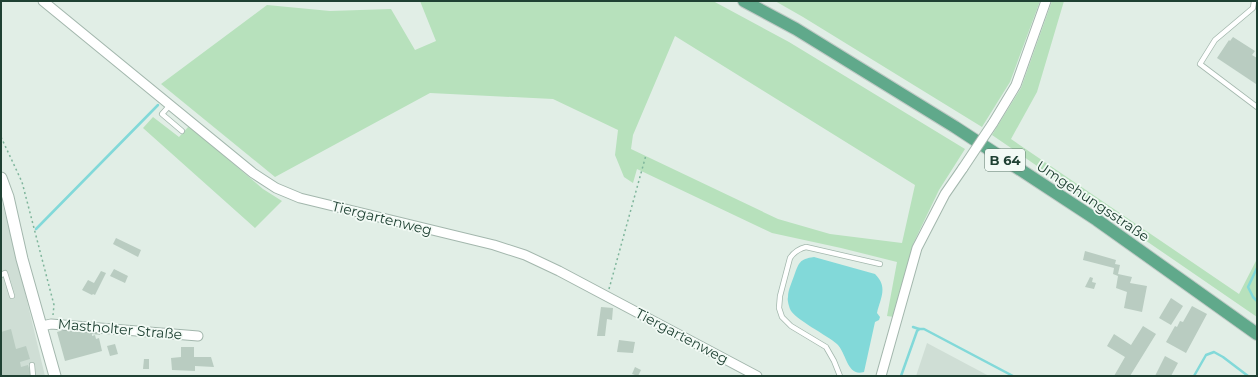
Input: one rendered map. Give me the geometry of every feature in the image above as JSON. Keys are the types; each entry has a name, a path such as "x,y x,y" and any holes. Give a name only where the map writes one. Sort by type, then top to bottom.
{"main road":[{"name":"Umgehungsstraße","path":"744,1 796,29 961,131 1097,220 1257,334"}],"street":[{"name":"Tiergartenweg","path":"43,1 253,172 276,188 300,198 494,245 525,255 607,296 757,376"},
{"path":"881,376 917,248 945,194 993,123 1016,85 1046,1"},
{"name":"Mastholter Straße","path":"1,178 8,197 22,259 46,325 56,376"},
{"name":"Mastholter Straße","path":"46,325 198,336"}],"lane":[{"path":"1254,1 1253,8 1215,40 1200,64 1257,107"},
{"path":"170,105 162,114 182,131"},
{"path":"840,376 826,347 791,326 782,317 779,308 780,296 790,258 793,253 806,247 880,264"},
{"path":"1,275 5,273 12,296"},
{"path":"32,365 33,376"}],"path":[{"path":"1,138 22,182 54,305 46,325"},
{"path":"607,296 646,154"}],"shaded area":[{"path":"1,198 16,255 45,376 1,376"},
{"path":"927,343 989,376 916,376"}],"green space":[{"path":"420,1 713,1 789,42 965,149 939,190 913,244 894,317 887,316 897,262 772,233 637,169 633,183 624,177 615,155 618,130 553,99 430,93 275,177 161,84 267,5 330,11 391,9 415,50 436,41","holes":["675,36 915,185 902,243 830,234 778,219 631,149 633,135"]},
{"path":"775,1 1040,1 1010,82 982,127"},
{"path":"1052,1 1064,1 1037,92 1011,139 1239,294 1257,259 1257,317 992,135 1021,88"},
{"path":"153,117 179,137 189,126 263,189 282,201 255,228 143,128"}],"water":[{"path":"814,257 875,274 881,283 882,297 877,313 880,317 879,320 875,322 864,372 858,373 854,371 848,364 837,344 804,322 790,309 788,294 797,268 802,260"}],"building":[{"path":"1233,37 1255,51 1252,55 1257,58 1256,84 1217,58 1229,40 1230,41"},
{"path":"116,238 141,250 138,257 113,244"},
{"path":"1085,251 1116,260 1115,264 1120,265 1118,274 1132,277 1130,283 1147,286 1142,312 1124,308 1127,292 1116,288 1118,276 1113,274 1114,268 1083,260"},
{"path":"114,269 128,276 125,283 110,276"},
{"path":"101,271 106,273 95,295 82,290 88,280 94,283"},
{"path":"1090,277 1093,278 1092,282 1096,283 1094,289 1085,287"},
{"path":"1171,298 1183,306 1171,325 1159,318"},
{"path":"1192,306 1207,314 1186,353 1166,342 1175,326 1177,327 1180,321 1183,322"},
{"path":"601,307 613,308 612,320 607,319 605,336 597,336"},
{"path":"1143,326 1156,334 1130,376 1114,376 1125,357 1107,346 1114,334 1131,345"},
{"path":"11,329 16,349 26,346 30,359 20,362 21,367 28,365 31,375 1,376 1,332"},
{"path":"67,329 101,330 100,335 92,334 92,336 95,335 96,339 99,338 102,351 65,361 57,332"},
{"path":"619,340 635,342 633,353 617,352"},
{"path":"115,344 118,354 110,356 107,346"},
{"path":"181,347 194,347 194,357 211,357 214,367 195,366 195,371 172,370 171,358 181,357"},
{"path":"1165,356 1178,363 1171,376 1155,376"},
{"path":"144,359 149,359 149,369 143,369"},
{"path":"635,367 641,370 638,376 632,374"}],"waterway":[{"path":"36,229 158,105"},
{"path":"1257,268 1248,287 1253,297 1257,301"},
{"path":"913,327 919,329"},
{"path":"901,376 919,329 924,329 1013,376"},
{"path":"1194,376 1206,355 1214,352 1248,376"}]}
